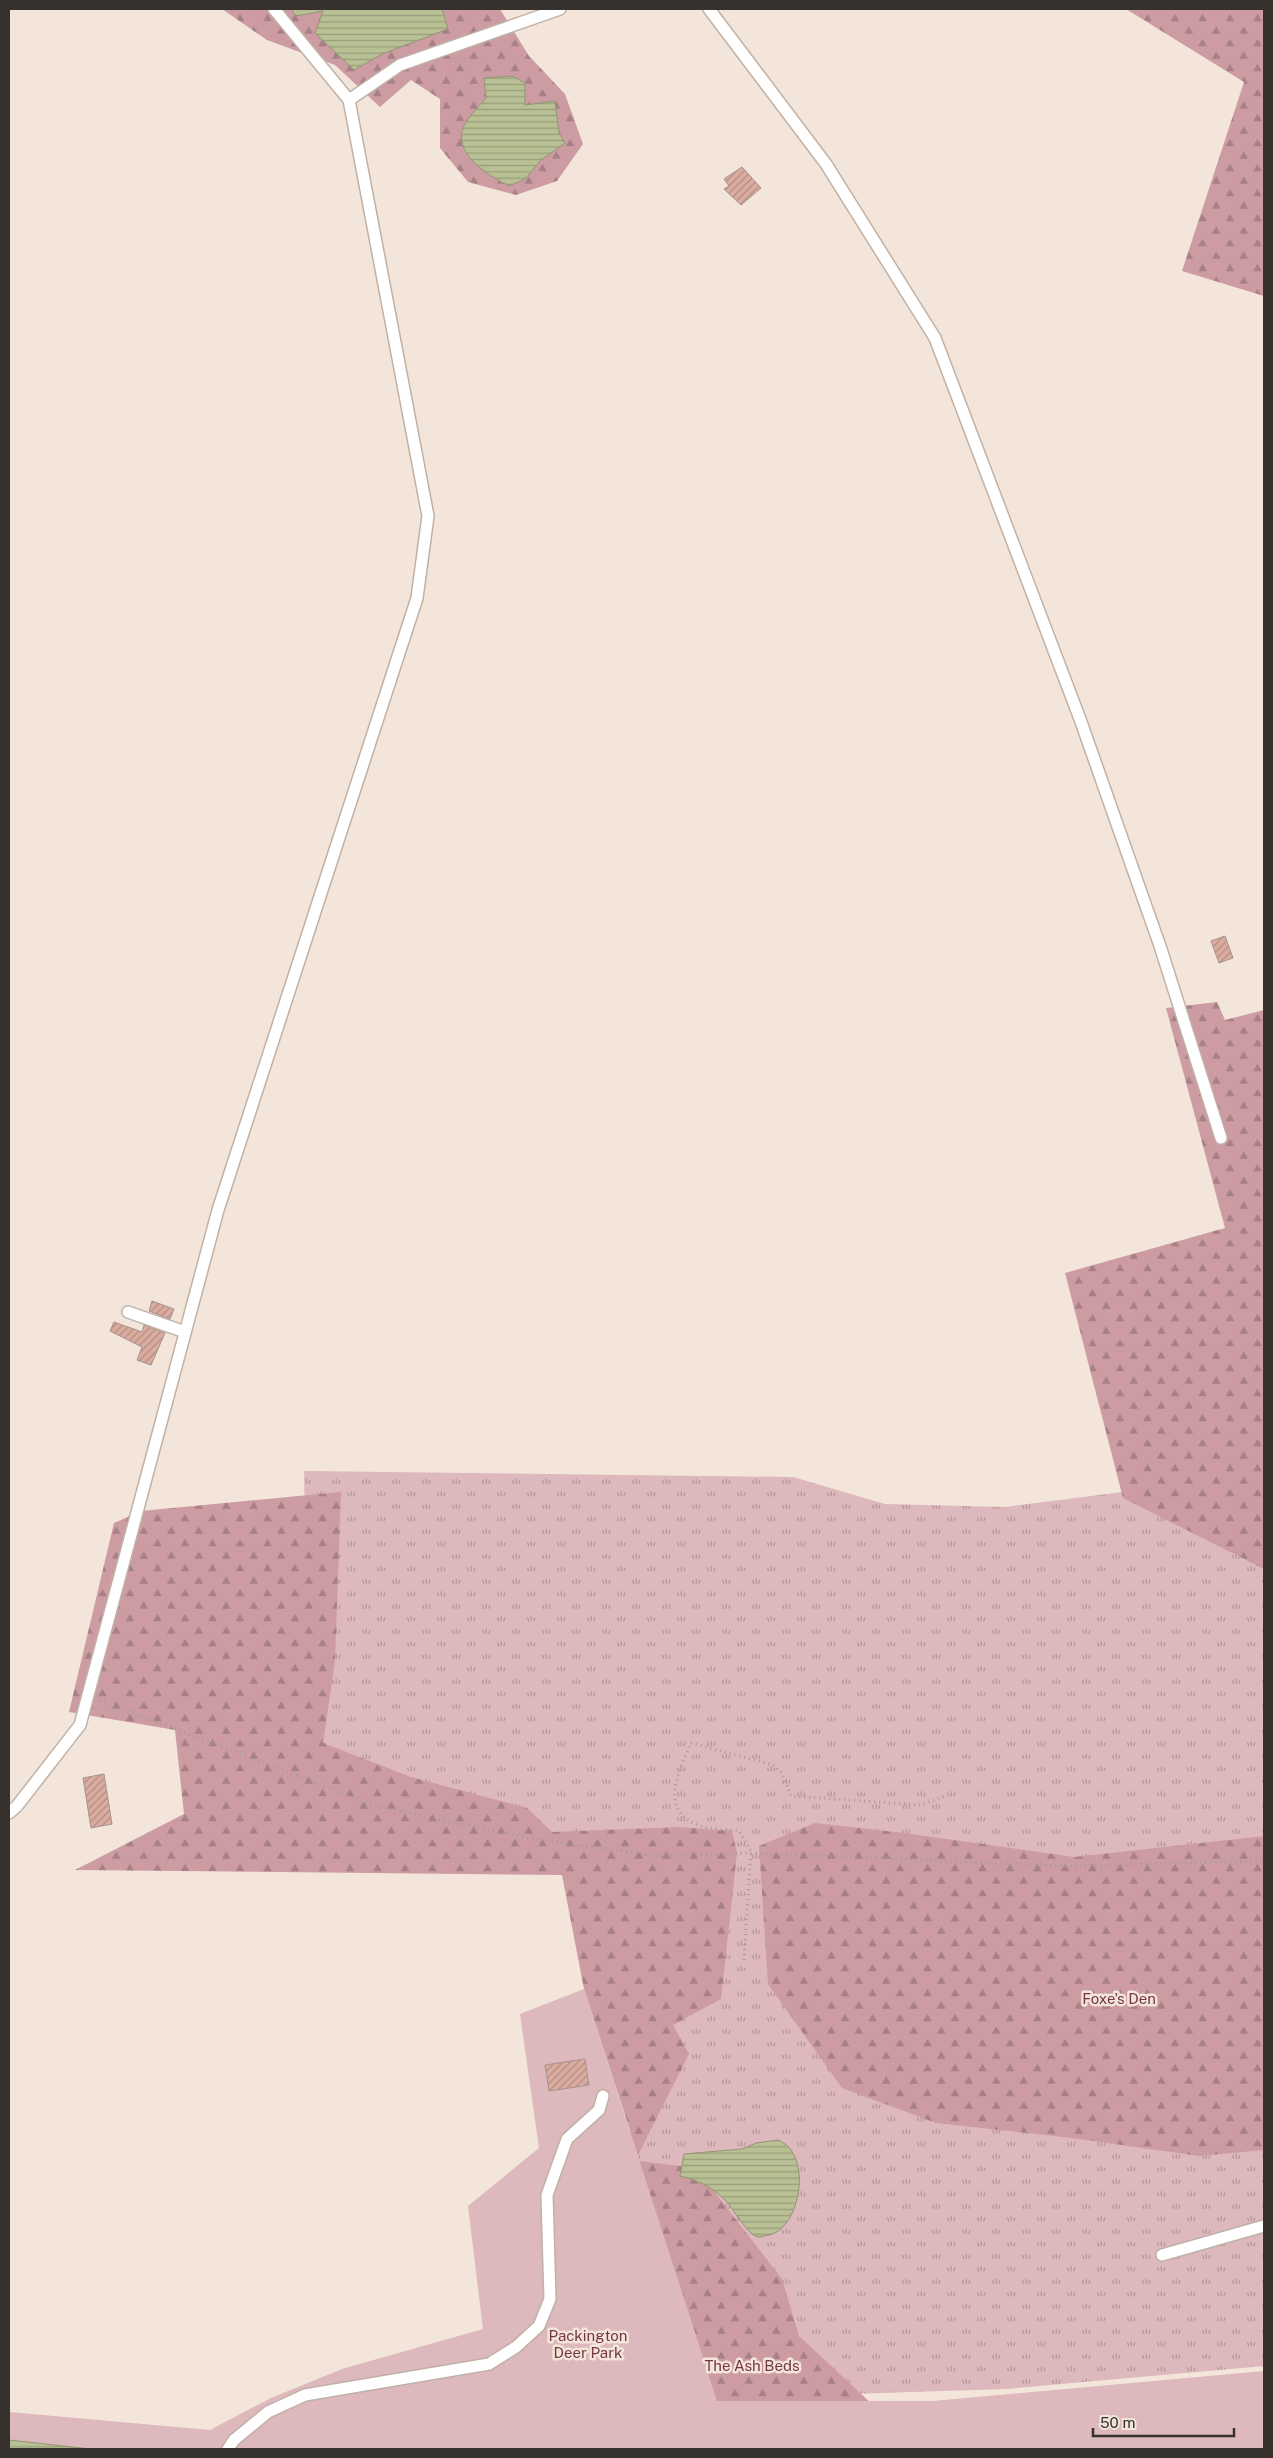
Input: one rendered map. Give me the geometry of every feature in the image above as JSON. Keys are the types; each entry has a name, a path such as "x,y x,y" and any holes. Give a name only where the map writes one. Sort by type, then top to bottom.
{"lane":[{"path":"9,1812 17,1806 80,1725 218,1210 417,598 428,516 349,100 274,9"},
{"path":"349,100 400,66 560,9"},
{"path":"709,9 826,164 935,338 1080,719 1160,946 1221,1138"},
{"path":"128,1312 185,1332"},
{"path":"228,2449 234,2440 268,2412 305,2394 489,2364 516,2347 539,2326 550,2299 547,2195 567,2139 599,2110 603,2096"},
{"path":"1162,2255 1264,2226"}],"path":[{"path":"88,1696 379,1807 528,1838 657,1856 751,1853 1062,1866 1264,1861"},
{"path":"744,1960 751,1853 739,1831 703,1826 686,1820 677,1812 674,1799 679,1772 691,1743 773,1765 782,1773 791,1796 921,1805 945,1796"}],"green space":[{"path":"222,9 500,9 529,56 565,94 583,144 557,181 516,195 468,182 440,148 440,99 411,80 380,107 335,65 267,40"},
{"path":"1126,9 1264,9 1264,296 1182,271 1244,82"},
{"path":"1217,1002 1225,1020 1264,1010 1264,1569 1123,1498 1065,1273 1225,1228 1166,1008"},
{"path":"304,1471 793,1477 885,1504 1005,1507 1138,1490 1264,1517 1264,2366 1006,2389 722,2398 555,2186 632,2129 566,1872 309,1756"},
{"path":"341,1492 335,1661 323,1743 411,1777 527,1808 552,1832 679,1827 732,1831 737,1853 721,1999 673,2025 689,2054 638,2155 584,1989 562,1875 75,1870 184,1814 175,1730 69,1712 114,1523 141,1511"},
{"name":"Foxe's Den","path":"815,1823 904,1833 1074,1857 1264,1836 1264,2150 1199,2156 1072,2138 936,2123 842,2088 768,1984 759,1846"},
{"name":"Packington Deer Park","path":"584,1989 717,2401 933,2401 1264,2371 1264,2449 9,2449 9,2412 210,2430 271,2398 342,2369 483,2329 468,2206 539,2148 520,2014"},
{"name":"The Ash Beds","path":"639,2161 696,2168 782,2279 799,2336 874,2406 511,2449 700,2348"}],"shaded area":[{"path":"291,9 442,9 448,29 382,54 354,70 315,33 323,11 296,16"},
{"path":"512,76 525,83 525,105 555,101 559,133 565,143 541,160 525,179 509,186 491,176 473,161 466,153 462,143 462,133 468,119 486,98 484,78"},
{"path":"778,2140 789,2148 796,2160 799,2190 789,2220 780,2230 769,2235 759,2237 754,2235 727,2202 713,2190 692,2179 680,2176 684,2154 742,2149 756,2143"},
{"path":"9,2440 91,2449 9,2449"}],"building":[{"path":"742,167 761,188 741,205 724,189 729,186 724,179"},
{"path":"1225,936 1233,958 1219,963 1211,941"},
{"path":"152,1301 174,1309 170,1319 149,1311"},
{"path":"114,1322 142,1332 144,1325 165,1333 151,1365 137,1360 142,1347 110,1331"},
{"path":"104,1774 112,1824 91,1828 83,1778"},
{"path":"585,2059 589,2085 549,2091 545,2065"}]}
